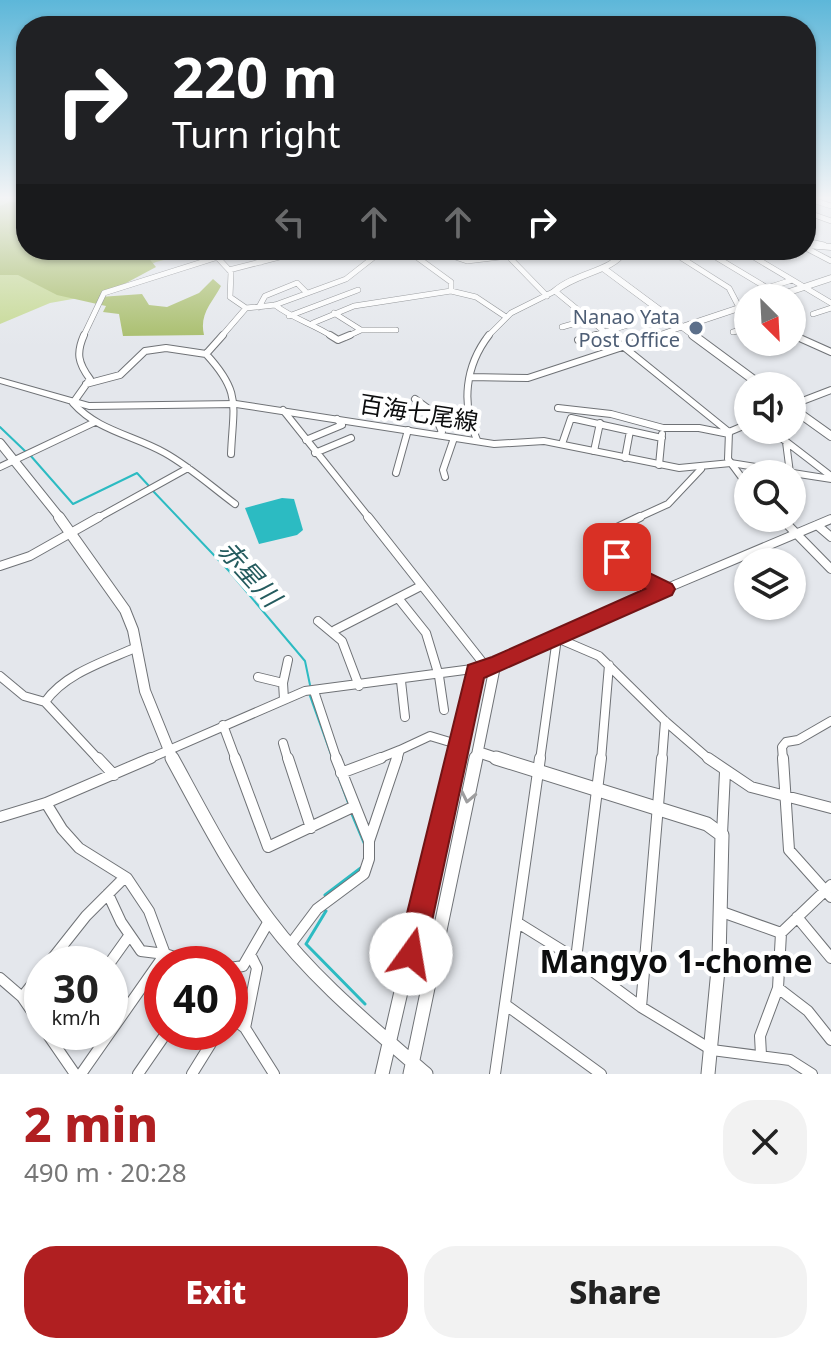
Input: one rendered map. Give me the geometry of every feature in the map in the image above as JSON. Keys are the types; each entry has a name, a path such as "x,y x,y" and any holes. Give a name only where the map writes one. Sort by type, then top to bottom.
{"main road":[{"name":"百海七尾線","path":"0,380 33,387 73,403 107,408 236,404 494,444 544,441 659,465 701,469 719,463 734,464"},
{"name":"百海七尾線","path":"806,475 831,478"}],"street":[{"path":"208,260 104,293 78,348 79,365 90,377 73,403 95,422 119,436 153,446 235,504"},
{"path":"220,260 229,270 230,297 246,308 275,305 346,279 370,260"},
{"path":"236,260 241,267"},
{"path":"229,270 268,260"},
{"path":"424,260 451,282 451,291"},
{"path":"514,260 529,282 547,296"},
{"path":"477,440 467,420 473,359 480,346 506,317 547,296 574,276 618,260"},
{"path":"685,260 729,288 734,296"},
{"path":"721,260 760,284"},
{"path":"759,260 798,284"},
{"path":"603,268 743,372"},
{"path":"806,287 831,278"},
{"path":"346,279 367,304"},
{"path":"780,284 792,280"},
{"path":"259,307 265,296 297,283 306,292"},
{"path":"806,289 831,306"},
{"path":"289,316 358,290"},
{"path":"313,323 334,313 367,304 451,291 476,297 506,317"},
{"path":"555,291 729,433"},
{"path":"275,305 289,316 313,323 338,340 361,330 396,330"},
{"path":"813,314 831,306"},
{"path":"206,354 246,308"},
{"path":"334,313 361,330"},
{"path":"470,377 528,378 682,327 734,314"},
{"path":"562,327 590,319"},
{"path":"578,340 631,324"},
{"path":"806,341 831,352"},
{"path":"817,346 831,341"},
{"path":"85,384 110,381 128,372 145,351 166,348 206,354 231,383 236,404 231,454"},
{"path":"806,401 831,390"},
{"path":"415,399 434,413 442,432 439,435"},
{"path":"558,408 602,413 663,428 699,428 729,433 734,431"},
{"path":"283,410 486,669 478,752 411,1069"},
{"path":"594,451 602,413"},
{"path":"806,417 831,436"},
{"path":"562,444 571,418 662,438"},
{"path":"306,440 342,425 337,419"},
{"path":"0,467 95,422"},
{"path":"659,465 663,428"},
{"path":"396,473 408,430"},
{"path":"625,458 630,431"},
{"path":"729,433 728,459 734,467"},
{"path":"315,453 351,438"},
{"path":"445,477 443,470 454,438"},
{"path":"0,443 71,533 125,610 137,647 145,691 168,751 221,847 269,921 335,995 390,1044 411,1069 426,1074"},
{"path":"788,444 831,478"},
{"path":"0,566 30,556 188,468"},
{"path":"665,589 638,577 596,538 668,504 701,469"},
{"path":"0,817 46,803 114,775 305,691 486,669 831,519"},
{"path":"817,525 831,537"},
{"path":"797,533 831,569"},
{"path":"335,630 421,586"},
{"path":"398,598 426,633 439,676 444,710"},
{"path":"318,621 335,630 346,644 359,686"},
{"path":"557,638 599,656 665,721 725,772 751,787 831,808"},
{"path":"495,1074 557,638"},
{"path":"45,702 48,694 83,673 137,647"},
{"path":"284,699 283,683 288,660"},
{"path":"576,959 598,790 609,665"},
{"path":"382,1074 460,745 486,669"},
{"path":"0,676 24,696 45,702 114,775"},
{"path":"258,677 283,683"},
{"path":"401,681 405,717"},
{"path":"314,691 341,773 369,841"},
{"path":"641,1007 660,810 665,721"},
{"path":"761,1055 760,1036 778,988 781,933 829,891 789,850 782,747 786,742 798,740 831,721"},
{"path":"223,725 268,847 355,806"},
{"path":"341,773 430,736 460,745"},
{"path":"283,743 311,828"},
{"path":"289,947 317,909 364,874 369,859 369,841 400,750"},
{"path":"478,752 707,824 722,835"},
{"path":"708,1074 722,912 725,772"},
{"path":"46,803 62,829 79,848 125,877 149,911 162,946"},
{"path":"62,946 86,916 125,877"},
{"path":"108,894 129,936 144,951"},
{"path":"722,912 781,933"},
{"path":"797,917 831,958"},
{"path":"248,960 269,921"},
{"path":"518,923 576,959 641,1007 712,1050 790,1060 812,1074"},
{"path":"122,946 129,936"},
{"path":"248,1013 257,968 251,956"},
{"path":"0,978 24,1000"},
{"path":"63,1050 78,1074 144,983"},
{"path":"778,988 808,1011 831,1040"},
{"path":"506,1005 601,1074"},
{"path":"248,1033 274,1074"},
{"path":"138,1074 155,1050"},
{"path":"192,1074 207,1050"}],"green space":[{"path":"0,247 16,247 16,260 164,260 84,297 50,303 0,324"},
{"path":"0,247 16,247 16,260 150,260 156,267 100,297 142,294 149,305 167,307 199,293 213,279 221,286 205,315 204,335 123,336 119,314 103,312 106,306 57,295 18,275 0,275"}],"water":[{"path":"282,498 294,499 303,530 297,535 259,544 245,508"}],"waterway":[{"name":"赤星川","path":"0,427 25,451"},
{"name":"赤星川","path":"30,455 73,504 137,473 149,486"},
{"name":"赤星川","path":"153,491 229,571 305,661 310,685"},
{"name":"赤星川","path":"310,696 333,760"},
{"name":"赤星川","path":"332,758 349,804"},
{"name":"赤星川","path":"352,814 365,845"},
{"name":"赤星川","path":"325,895 362,867"},
{"name":"赤星川","path":"326,911 306,944 365,1004"}],"place":[{"name":"Nanao Yata Post Office","path":"696,328"}],"district":[{"name":"Mangyo 1-chome","path":"676,960"}],"route":[{"path":"411,954 475,671 495,666 665,589 638,577 617,557"}]}
